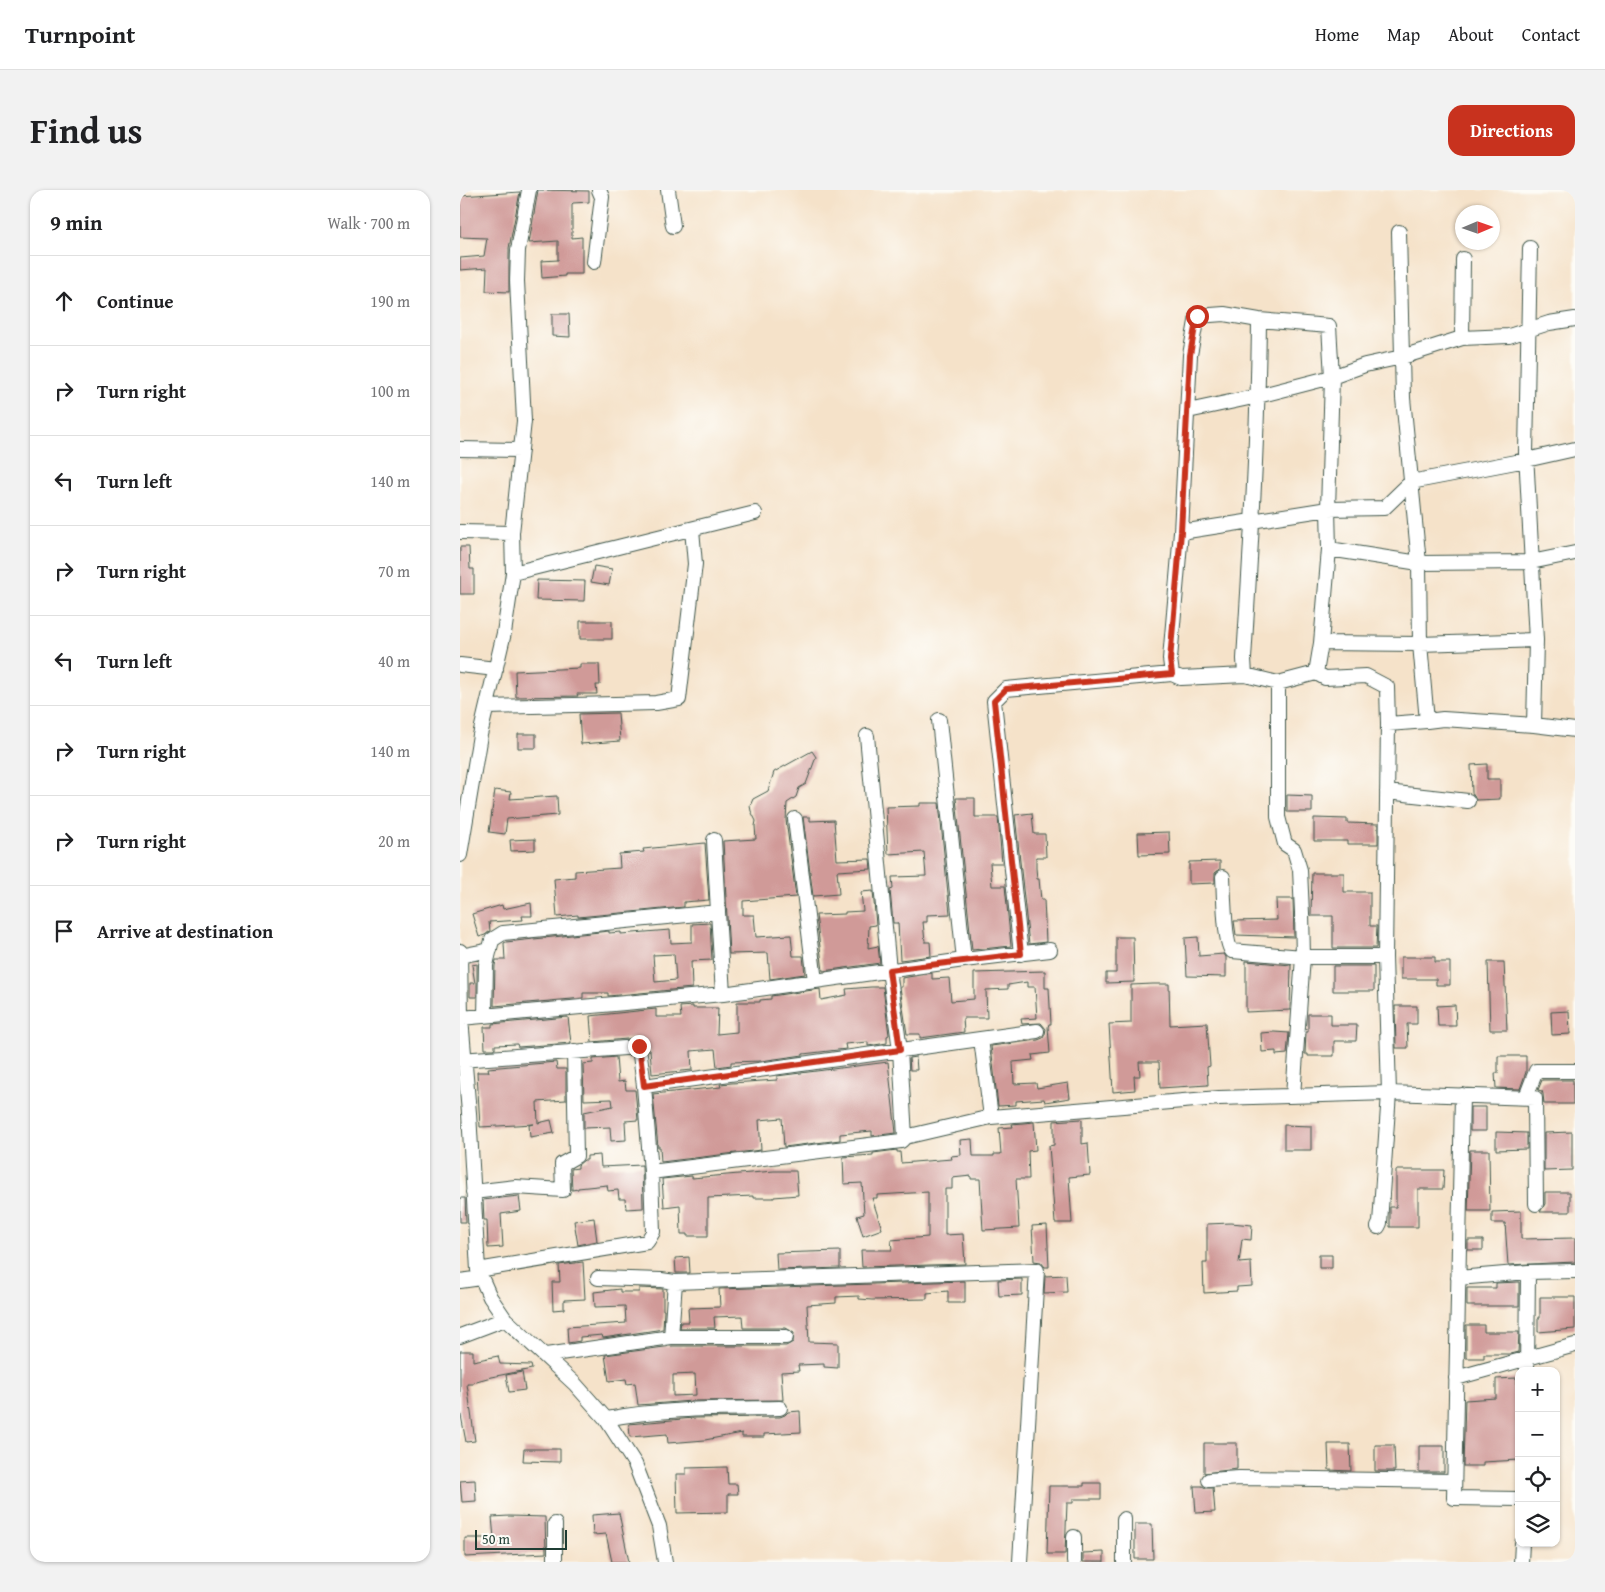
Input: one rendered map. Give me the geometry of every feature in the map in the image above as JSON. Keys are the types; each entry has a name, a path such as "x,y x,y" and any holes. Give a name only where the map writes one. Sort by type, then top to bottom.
{"street":[{"path":"460,856 480,735 504,633 513,573 512,533 524,422 518,250 529,190"},
{"path":"594,262 602,197 599,190"},
{"path":"668,190 673,226"},
{"path":"1399,232 1403,398 1419,563 1420,644 1427,721"},
{"path":"1530,248 1526,460 1536,640 1534,725"},
{"path":"1462,338 1463,259"},
{"path":"1172,674 1170,660 1181,532 1190,355 1197,316 1224,314 1259,320 1329,326 1332,377 1328,509 1329,549 1321,643 1316,673"},
{"path":"1188,412 1332,377 1365,365 1402,358 1462,338 1509,336 1549,323 1575,319"},
{"path":"1245,675 1244,659 1253,520 1258,396 1259,320"},
{"path":"460,449 520,450"},
{"path":"1181,532 1328,509 1384,508 1411,482 1575,449"},
{"path":"513,573 755,514"},
{"path":"487,707 656,703 679,699 695,564 692,529"},
{"path":"460,532 512,533"},
{"path":"1329,549 1419,563 1531,562 1575,553"},
{"path":"1321,643 1420,644 1536,640"},
{"path":"460,665 496,669"},
{"path":"1021,954 994,701 1006,689 1172,674 1181,678 1245,675 1278,683 1316,673 1325,678 1366,676 1387,687 1385,957 1389,1093 1380,1223 1378,1227"},
{"path":"1278,683 1278,817 1285,844 1294,850 1300,870 1302,958 1293,1096"},
{"path":"1388,724 1443,719 1534,725 1575,730"},
{"path":"939,720 964,960"},
{"path":"867,736 889,970 900,1050 904,1137"},
{"path":"1387,792 1468,801"},
{"path":"795,819 815,980"},
{"path":"714,840 723,994"},
{"path":"1223,877 1226,936 1229,948 1232,951 1302,958 1385,957"},
{"path":"485,1016 486,965 492,940 504,933 718,912"},
{"path":"460,956 490,950"},
{"path":"461,1018 723,994 889,970 1050,950"},
{"path":"460,952 462,1059 469,1114 466,1160 473,1192 480,1274 490,1298 506,1319 575,1384 606,1419 635,1464 660,1526 665,1562"},
{"path":"644,1086 1037,1031"},
{"path":"981,1039 991,1117"},
{"path":"460,1281 480,1274 648,1242 653,1232 651,1172 639,1046 462,1059"},
{"path":"473,1192 516,1187 563,1190 562,1164 576,1156 574,1051"},
{"path":"1526,1097 1536,1071 1575,1071"},
{"path":"651,1172 901,1141 904,1137 991,1117 1219,1098 1389,1093 1526,1097 1535,1098 1536,1204"},
{"path":"1462,1095 1454,1498 1515,1499"},
{"path":"598,1278 675,1282 1036,1270 1020,1562"},
{"path":"1458,1278 1528,1272 1575,1271"},
{"path":"1527,1364 1528,1272"},
{"path":"671,1337 675,1282"},
{"path":"460,1336 506,1319"},
{"path":"546,1355 671,1337 786,1336"},
{"path":"1456,1378 1527,1364 1575,1345"},
{"path":"606,1419 629,1414 696,1409 780,1408"},
{"path":"1209,1480 1239,1478 1454,1481"},
{"path":"1124,1519 1124,1562"},
{"path":"555,1524 555,1562"},
{"path":"1074,1537 1074,1562"},
{"path":"1521,1562 1522,1547"}],"building":[{"path":"538,190 589,191 589,202 572,204 572,238 582,237 582,274 565,274 565,276 542,278 541,261 558,260 558,241 529,243"},
{"path":"520,192 509,248 509,292 486,291 487,268 460,270 460,258 484,256 487,238 460,237 460,196"},
{"path":"552,314 569,314 570,337 552,336"},
{"path":"460,547 469,547 470,569 474,569 474,594 460,594"},
{"path":"594,566 612,569 609,585 591,582"},
{"path":"537,580 585,581 584,601 536,600"},
{"path":"580,621 612,621 612,639 580,639"},
{"path":"580,664 599,664 600,685 596,685 597,694 516,697 515,671 580,668"},
{"path":"618,713 620,741 581,744 579,714"},
{"path":"518,734 536,734 536,748 518,748"},
{"path":"812,751 816,757 806,784 799,788 796,797 787,803 786,820 796,897 743,901 743,915 754,915 756,937 791,935 793,956 803,956 805,974 770,979 768,953 729,954 723,841 756,839 756,821 750,806 753,799 768,791 774,772"},
{"path":"1487,764 1487,779 1500,779 1500,799 1476,800 1472,793 1471,765"},
{"path":"495,790 511,792 510,799 557,796 558,815 507,819 505,834 489,832"},
{"path":"1287,795 1312,796 1312,812 1287,812"},
{"path":"956,798 975,798 975,817 998,817 1002,863 990,863 992,886 1005,886 1011,946 972,950"},
{"path":"920,803 939,803 950,914 927,915 927,922 923,922 925,942 930,942 931,956 900,960 898,923 893,923 890,890 893,889 892,877 926,876 924,852 888,854 886,807 920,806"},
{"path":"1032,813 1034,834 1045,834 1046,857 1036,857 1036,868 1041,900 1044,900 1046,942 1029,944 1015,815"},
{"path":"803,817 810,817 810,821 834,820 837,860 870,859 871,869 837,871 839,894 813,896"},
{"path":"1314,818 1347,819 1347,823 1378,824 1378,844 1347,844 1347,841 1314,841"},
{"path":"1169,832 1170,854 1139,855 1138,833"},
{"path":"535,839 535,850 511,851 510,840"},
{"path":"705,843 709,900 684,902 684,907 578,917 578,915 557,917 554,879 575,877 575,871 620,868 619,854 644,852 643,849"},
{"path":"1220,861 1220,869 1215,873 1215,883 1189,884 1189,862"},
{"path":"1312,873 1344,873 1344,892 1370,892 1370,926 1377,926 1376,948 1333,948 1333,916 1311,916"},
{"path":"873,891 876,925 869,926 868,948 878,946 880,963 823,971 816,915 863,911 861,892"},
{"path":"1276,899 1293,899 1294,937 1236,935 1234,921 1277,920"},
{"path":"531,903 532,916 522,916 523,920 489,922 490,931 479,937 472,914 502,905 503,909"},
{"path":"710,923 712,960 691,961 692,988 608,996 608,993 583,993 583,998 494,1006 496,960 505,960 504,943 506,942 609,931 609,933 621,932 621,934 670,930 671,943 692,942 692,924","holes":["674,954 676,980 655,982 653,955"]},
{"path":"1116,937 1133,937 1134,982 1106,983 1106,973 1116,973"},
{"path":"1198,937 1199,956 1224,954 1226,957 1226,977 1187,976 1185,938"},
{"path":"1401,957 1435,957 1435,962 1450,962 1450,985 1436,985 1436,979 1401,979"},
{"path":"1246,961 1291,965 1290,1010 1246,1012"},
{"path":"1488,962 1504,962 1507,1030 1490,1030"},
{"path":"477,964 477,997 470,997 470,983 475,983 472,965"},
{"path":"1333,966 1374,966 1374,991 1333,991"},
{"path":"1045,971 1045,988 1049,988 1051,1024 1048,1027 1050,1053 1032,1055 1033,1060 1013,1062 1014,1084 1036,1083 1037,1088 1068,1083 1070,1098 1045,1102 1044,1099 1016,1101 1016,1105 998,1106 991,1046 1038,1040 1043,1038 1045,1034 1046,1029 1041,1023 1022,1024 1021,1019 1037,1018 1035,987 1027,987 1027,982 1008,985 1008,989 986,990 987,1018 963,1018 964,1032 920,1038 920,1034 907,1034 900,987 902,987 902,978 932,973 932,979 949,978 951,1001 974,999 974,973"},
{"path":"1169,984 1170,1025 1207,1023 1210,1066 1207,1067 1208,1085 1160,1088 1159,1062 1139,1062 1140,1076 1134,1076 1135,1090 1113,1092 1109,1024 1131,1023 1131,985"},
{"path":"883,987 889,1035 887,1036 887,1043 868,1046 868,1042 845,1044 846,1049 761,1061 731,1062 731,1065 717,1067 715,1049 691,1051 692,1070 652,1074 650,1050 648,1050 643,1039 592,1042 590,1016 656,1009 656,1017 681,1017 680,1007 718,1008 717,1034 737,1032 737,1002 760,1002 760,1000 771,999 771,996 820,989 821,1000 847,995 846,989"},
{"path":"1455,1005 1456,1026 1438,1026 1437,1006"},
{"path":"1395,1006 1417,1006 1417,1024 1407,1024 1408,1048 1396,1048"},
{"path":"1569,1011 1570,1034 1552,1035 1551,1012"},
{"path":"1308,1014 1331,1014 1331,1025 1357,1025 1356,1041 1334,1041 1334,1056 1308,1056 1308,1054 1305,1054"},
{"path":"568,1017 571,1043 518,1047 517,1044 495,1045 495,1049 485,1049 484,1027 492,1027 492,1024"},
{"path":"1261,1033 1289,1033 1287,1054 1276,1055 1276,1051 1262,1052"},
{"path":"1498,1056 1526,1056 1526,1072 1520,1089 1496,1088 1495,1073 1498,1073"},
{"path":"616,1057 618,1082 625,1081 626,1090 635,1090 638,1120 625,1121 626,1140 611,1141 610,1127 584,1128 584,1112 613,1106 612,1099 584,1100 583,1064 593,1063 593,1059"},
{"path":"916,1057 917,1070 910,1070 909,1058"},
{"path":"556,1062 557,1069 566,1069 566,1100 537,1102 538,1123 551,1120 554,1133 530,1137 529,1125 534,1124 480,1127 477,1072 489,1072 488,1068"},
{"path":"888,1062 896,1133 872,1136 872,1131 840,1134 840,1140 784,1147 782,1118 759,1120 761,1150 661,1162 653,1094 721,1087 720,1084 777,1080 777,1076"},
{"path":"1542,1080 1573,1080 1573,1104 1544,1104 1542,1091 1538,1090"},
{"path":"1470,1107 1486,1107 1486,1131 1470,1131"},
{"path":"1082,1119 1082,1144 1088,1143 1090,1175 1069,1177 1072,1223 1055,1223 1049,1146 1054,1145 1054,1121"},
{"path":"1034,1122 1036,1150 1028,1151 1029,1179 1016,1179 1019,1228 983,1230 980,1179 971,1179 971,1176 952,1178 952,1189 945,1189 945,1235 963,1234 965,1264 862,1267 861,1250 892,1250 891,1240 928,1237 928,1192 877,1195 877,1198 872,1198 882,1229 863,1236 857,1216 864,1214 862,1183 844,1184 843,1157 873,1155 873,1153 897,1150 897,1152 900,1152 901,1163 952,1159 951,1156 961,1155 960,1140 972,1139 973,1156 994,1156 994,1154 1001,1154 999,1128 1013,1127 1012,1124"},
{"path":"1284,1125 1311,1126 1311,1150 1284,1150"},
{"path":"1496,1132 1527,1133 1527,1149 1496,1150"},
{"path":"1572,1132 1572,1170 1544,1171 1544,1133"},
{"path":"1470,1150 1489,1150 1490,1211 1468,1211"},
{"path":"600,1155 601,1167 642,1165 643,1208 626,1209 625,1199 619,1199 618,1190 608,1191 607,1185 572,1190 571,1169 578,1168 578,1165 587,1160 587,1156"},
{"path":"1396,1170 1444,1170 1443,1189 1418,1189 1418,1227 1390,1227 1390,1207 1396,1207"},
{"path":"796,1171 798,1195 774,1198 753,1198 753,1196 708,1198 708,1236 687,1236 687,1234 681,1234 680,1205 664,1207 662,1179"},
{"path":"1545,1192 1570,1192 1570,1212 1540,1212 1545,1204"},
{"path":"519,1196 521,1211 501,1214 503,1247 488,1248 487,1220 484,1220 483,1200"},
{"path":"460,1198 465,1198 466,1222 460,1222"},
{"path":"1521,1211 1521,1239 1575,1238 1575,1262 1508,1265 1505,1223 1492,1223 1492,1212"},
{"path":"594,1218 597,1241 578,1245 574,1221"},
{"path":"1231,1223 1252,1225 1251,1240 1242,1239 1239,1263 1251,1262 1252,1286 1237,1287 1237,1291 1204,1293 1203,1263 1207,1263 1207,1224"},
{"path":"1047,1225 1049,1267 1045,1267 1041,1262 1034,1261 1032,1226"},
{"path":"1468,1240 1483,1240 1483,1250 1468,1250"},
{"path":"840,1251 840,1268 777,1270 776,1253"},
{"path":"1319,1255 1332,1255 1332,1268 1319,1268"},
{"path":"689,1257 690,1273 676,1273 675,1258"},
{"path":"583,1262 585,1299 564,1300 564,1309 553,1310 552,1282 560,1282 559,1265"},
{"path":"1066,1275 1067,1292 1044,1293 1045,1276"},
{"path":"1022,1279 1022,1295 999,1296 998,1280"},
{"path":"965,1281 965,1303 948,1303 948,1291 927,1293 927,1299 872,1300 859,1299 859,1296 836,1297 836,1303 807,1305 809,1342 838,1343 838,1368 824,1367 824,1364 798,1365 799,1371 781,1372 783,1400 692,1401 638,1405 635,1383 627,1384 626,1379 609,1381 605,1355 672,1346 786,1346 793,1342 794,1333 786,1328 743,1328 742,1316 714,1317 715,1328 680,1328 681,1322 689,1322 688,1308 720,1307 719,1289","holes":["695,1374 696,1395 673,1396 673,1375"]},
{"path":"1519,1282 1519,1306 1467,1306 1467,1288 1496,1288 1496,1283"},
{"path":"639,1288 663,1289 663,1329 603,1338 602,1335 580,1337 580,1341 568,1343 567,1327 626,1323 625,1306 595,1307 594,1292 620,1289 620,1292 639,1292"},
{"path":"1540,1297 1575,1297 1575,1329 1538,1332"},
{"path":"1466,1325 1484,1325 1484,1332 1519,1332 1518,1352 1510,1354 1484,1354 1484,1358 1466,1358"},
{"path":"460,1351 473,1351 473,1361 498,1356 500,1364 531,1365 532,1369 467,1384 475,1441 466,1442 460,1410"},
{"path":"522,1372 525,1390 509,1392 506,1375"},
{"path":"1515,1378 1515,1460 1483,1462 1483,1466 1463,1466 1465,1400 1496,1398 1496,1379"},
{"path":"800,1411 801,1432 764,1434 764,1437 742,1437 742,1433 705,1440 668,1443 667,1434 630,1437 629,1424 693,1418 780,1417 788,1412"},
{"path":"1204,1443 1237,1443 1237,1469 1204,1473"},
{"path":"1328,1444 1350,1444 1351,1471 1329,1470"},
{"path":"1375,1445 1394,1445 1395,1471 1375,1471"},
{"path":"1419,1446 1444,1446 1444,1472 1419,1472"},
{"path":"524,1449 560,1449 560,1462 523,1461"},
{"path":"727,1467 728,1484 737,1484 738,1494 728,1494 728,1512 677,1513 676,1474 686,1474 686,1468"},
{"path":"475,1480 476,1501 462,1502 460,1481"},
{"path":"1084,1483 1101,1483 1101,1499 1073,1499 1073,1503 1067,1503 1065,1554 1047,1554 1049,1486 1084,1486"},
{"path":"1194,1486 1213,1488 1215,1512 1196,1513"},
{"path":"619,1513 629,1562 612,1562 606,1534 593,1535 592,1515"},
{"path":"492,1517 545,1517 546,1553 465,1557 465,1538 494,1538"},
{"path":"1135,1524 1152,1524 1153,1559 1135,1559"},
{"path":"1104,1552 1104,1562 1083,1562 1083,1553"}],"route":[{"path":"639,1046 644,1086 900,1050 889,970 1021,954 994,701 1006,689 1172,674 1170,660 1181,532 1190,355 1197,316"}]}
